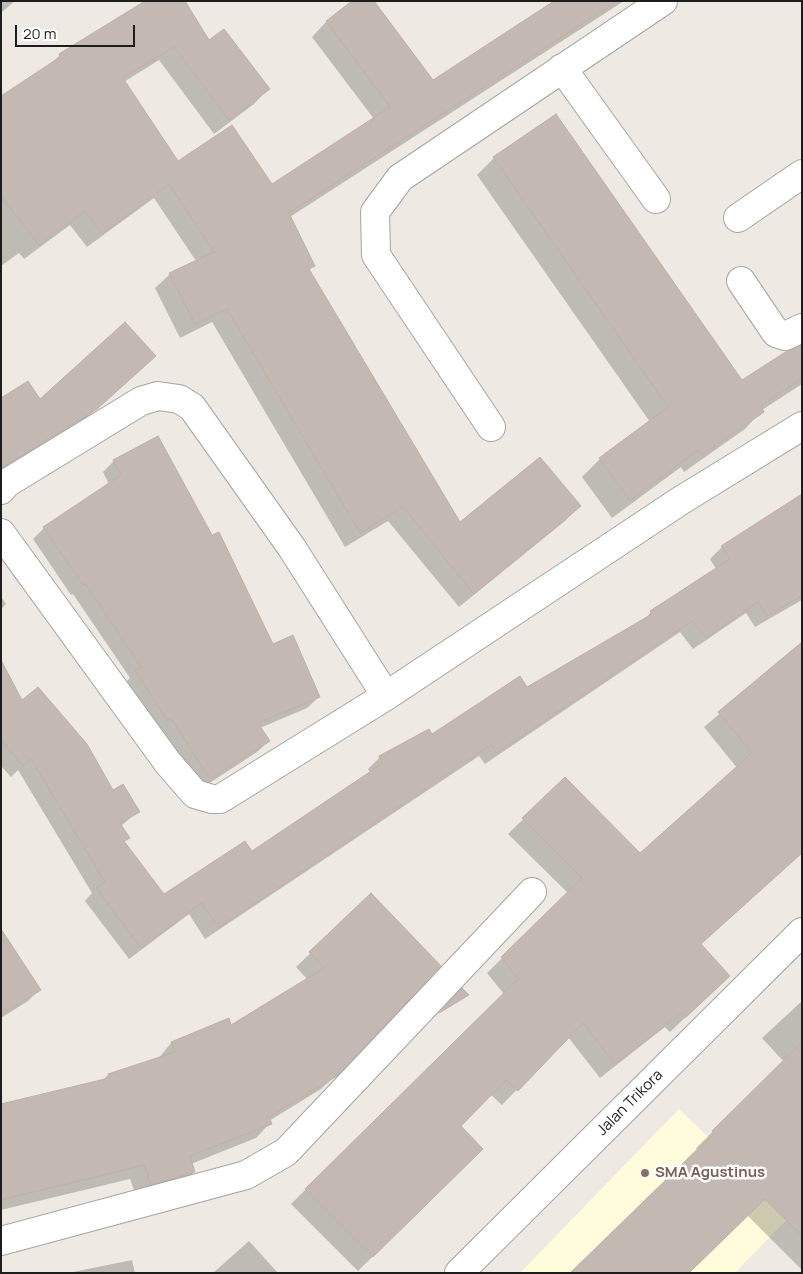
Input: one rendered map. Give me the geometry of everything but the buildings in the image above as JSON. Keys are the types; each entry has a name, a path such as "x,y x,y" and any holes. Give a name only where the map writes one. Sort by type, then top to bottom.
{"street":[{"path":"491,427 376,255 375,212 400,178 663,1"},
{"path":"562,68 656,199"},
{"path":"738,218 802,174"},
{"path":"741,281 776,333 785,336 802,328"},
{"path":"1,490 7,483 141,401 158,396 179,398 192,408 292,548 386,696"},
{"path":"1,533 168,763 195,794 212,799 220,799 386,696 680,501 802,426"},
{"path":"1,1241 246,1175 286,1152 532,892"},
{"name":"Jalan Trikora","path":"459,1273 802,932"}],"shaded area":[{"name":"SMA Agustinus","path":"679,1109 790,1216 735,1273 689,1273 703,1144 570,1273 520,1273"}],"place":[{"name":"SMA Agustinus","path":"645,1173"}]}
